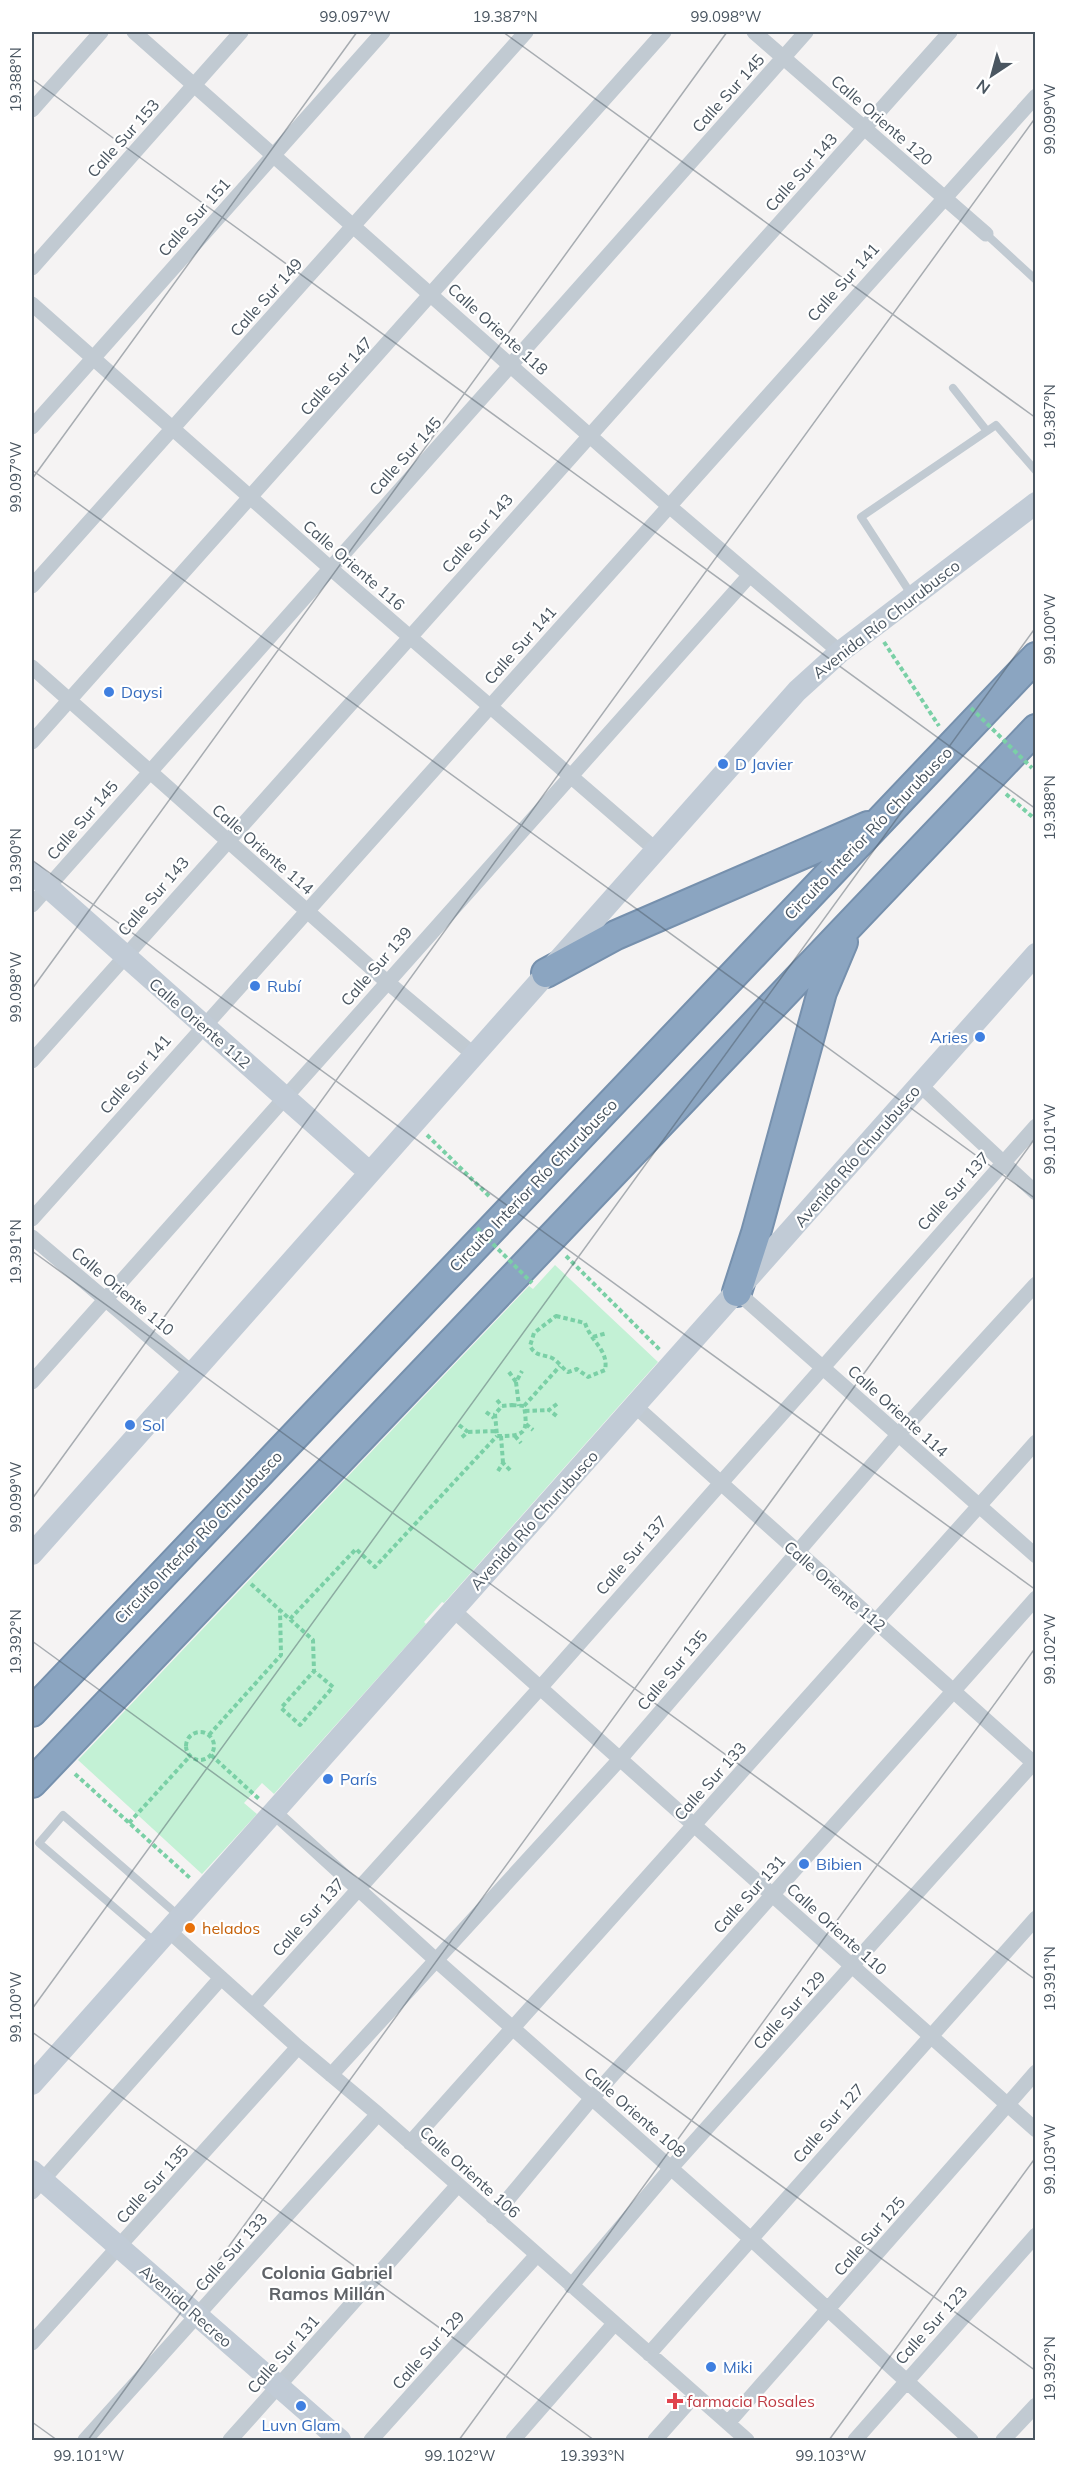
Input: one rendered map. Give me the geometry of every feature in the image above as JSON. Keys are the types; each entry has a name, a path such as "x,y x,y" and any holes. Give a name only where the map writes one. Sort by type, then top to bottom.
{"highway":[{"name":"Circuito Interior Río Churubusco","path":"32,1712 1035,657"},
{"path":"32,1784 1035,729"},
{"path":"546,973 616,935 879,822"},
{"path":"736,1292 756,1233 822,992 855,919"}],"main road":[{"name":"Avenida Río Churubusco","path":"32,1554 473,1054 798,691 840,652 1035,503"},
{"name":"Calle Oriente 112","path":"40,880 369,1172"},
{"name":"Avenida Río Churubusco","path":"32,2084 1035,954"},
{"name":"Avenida Recreo","path":"35,2181 119,2247 340,2440"}],"street":[{"path":"32,110 101,32"},
{"name":"Calle Oriente 118","path":"134,32 669,506 840,652"},
{"name":"Calle Sur 153","path":"32,268 241,32"},
{"name":"Calle Sur 151","path":"32,427 383,32"},
{"name":"Calle Sur 149","path":"32,586 526,32"},
{"name":"Calle Sur 147","path":"32,742 664,32"},
{"name":"Calle Oriente 120","path":"754,32 986,234"},
{"name":"Calle Sur 145","path":"32,905 40,880 148,771 806,32"},
{"name":"Calle Sur 143","path":"32,1061 588,434 950,32"},
{"name":"Calle Sur 141","path":"32,1219 1035,96"},
{"name":"Calle Oriente 116","path":"32,304 328,567 656,850"},
{"name":"Calle Sur 139","path":"32,1382 568,776 749,576"},
{"name":"Calle Oriente 114","path":"32,667 386,981 473,1054"},
{"path":"920,1085 1035,1193"},
{"name":"Calle Sur 137","path":"253,2006 540,1688 821,1366 1035,1126"},
{"name":"Calle Oriente 110","path":"32,1237 192,1373"},
{"name":"Calle Sur 135","path":"331,2075 438,1962 620,1759 898,1435 1035,1284"},
{"name":"Calle Oriente 114","path":"736,1292 1035,1556"},
{"name":"Calle Oriente 112","path":"635,1406 718,1483 1035,1762"},
{"name":"Calle Sur 133","path":"410,2143 514,2030 1035,1442"},
{"name":"Calle Sur 131","path":"493,2217 592,2098 955,1692 1035,1598"},
{"name":"Calle Oriente 110","path":"454,1611 1035,2130"},
{"name":"Calle Sur 129","path":"571,2286 672,2168 1035,1762"},
{"name":"Calle Oriente 108","path":"274,1812 438,1962 751,2239 971,2440"},
{"name":"Calle Sur 127","path":"649,2354 1035,1917"},
{"name":"Calle Oriente 106","path":"169,1931 298,2047 378,2114 536,2256 747,2440"},
{"path":"35,2181 220,1978"},
{"name":"Calle Sur 135","path":"32,2343 298,2047"},
{"name":"Calle Sur 125","path":"728,2423 1035,2072"},
{"name":"Calle Sur 133","path":"85,2440 378,2114"},
{"name":"Calle Sur 131","path":"230,2440 458,2185"},
{"name":"Calle Sur 123","path":"855,2440 1035,2235"},
{"name":"Calle Sur 129","path":"371,2440 536,2256"},
{"path":"513,2440 614,2324"},
{"path":"655,2440 695,2395"},
{"path":"1003,2440 1035,2405"}],"lane":[{"path":"986,234 1035,280"},
{"path":"953,388 987,431"},
{"path":"913,598 861,517 996,426 1035,471"},
{"path":"63,1815 169,1931 39,1843 63,1815"}],"path":[{"path":"873,627 945,734"},
{"path":"970,708 1032,768"},
{"path":"1006,794 1035,820"},
{"path":"413,1122 499,1206"},
{"path":"484,1220 477,1228 532,1283"},
{"path":"562,1252 673,1364"},
{"path":"556,1316 581,1320 593,1337 605,1352 605,1371 588,1377 577,1369 568,1372 553,1359 532,1351 530,1346 534,1333 556,1316"},
{"path":"593,1337 607,1333"},
{"path":"523,1408 560,1366"},
{"path":"516,1382 522,1371"},
{"path":"509,1372 516,1382 526,1424 533,1430"},
{"path":"496,1400 502,1406 549,1410 558,1417"},
{"path":"549,1410 557,1404"},
{"path":"494,1418 502,1406"},
{"path":"486,1412 494,1418 503,1463 511,1471"},
{"path":"515,1436 526,1424"},
{"path":"459,1425 468,1432 515,1436 521,1443"},
{"path":"460,1439 468,1432"},
{"path":"290,1619 356,1549 375,1567 498,1434"},
{"path":"498,1471 503,1463"},
{"path":"251,1583 313,1640 314,1671 281,1708 300,1725 333,1688 314,1671"},
{"path":"209,1735 280,1655 280,1610"},
{"path":"198,1731 209,1735 214,1746 211,1755 203,1760 190,1756 186,1748 189,1736 198,1731"},
{"path":"211,1755 253,1793"},
{"path":"129,1823 190,1756"},
{"path":"75,1774 205,1891"}],"green space":[{"path":"555,1265 658,1362 444,1603 442,1602 424,1622 426,1624 274,1794 262,1783 244,1803 257,1814 202,1874 78,1760 529,1286 533,1289"}],"place":[{"name":"Daysi","path":"109,692"},
{"name":"D Javier","path":"723,764"},
{"name":"Rubí","path":"255,986"},
{"name":"Aries","path":"980,1037"},
{"name":"Sol","path":"130,1425"},
{"name":"París","path":"328,1779"},
{"name":"Bibien","path":"804,1864"},
{"name":"helados","path":"190,1928"},
{"name":"Miki","path":"711,2367"},
{"name":"farmacia Rosales","path":"675,2401"},
{"name":"Luvn Glam","path":"301,2406"}],"district":[{"name":"Colonia Gabriel Ramos Millán","path":"327,2283"}]}
